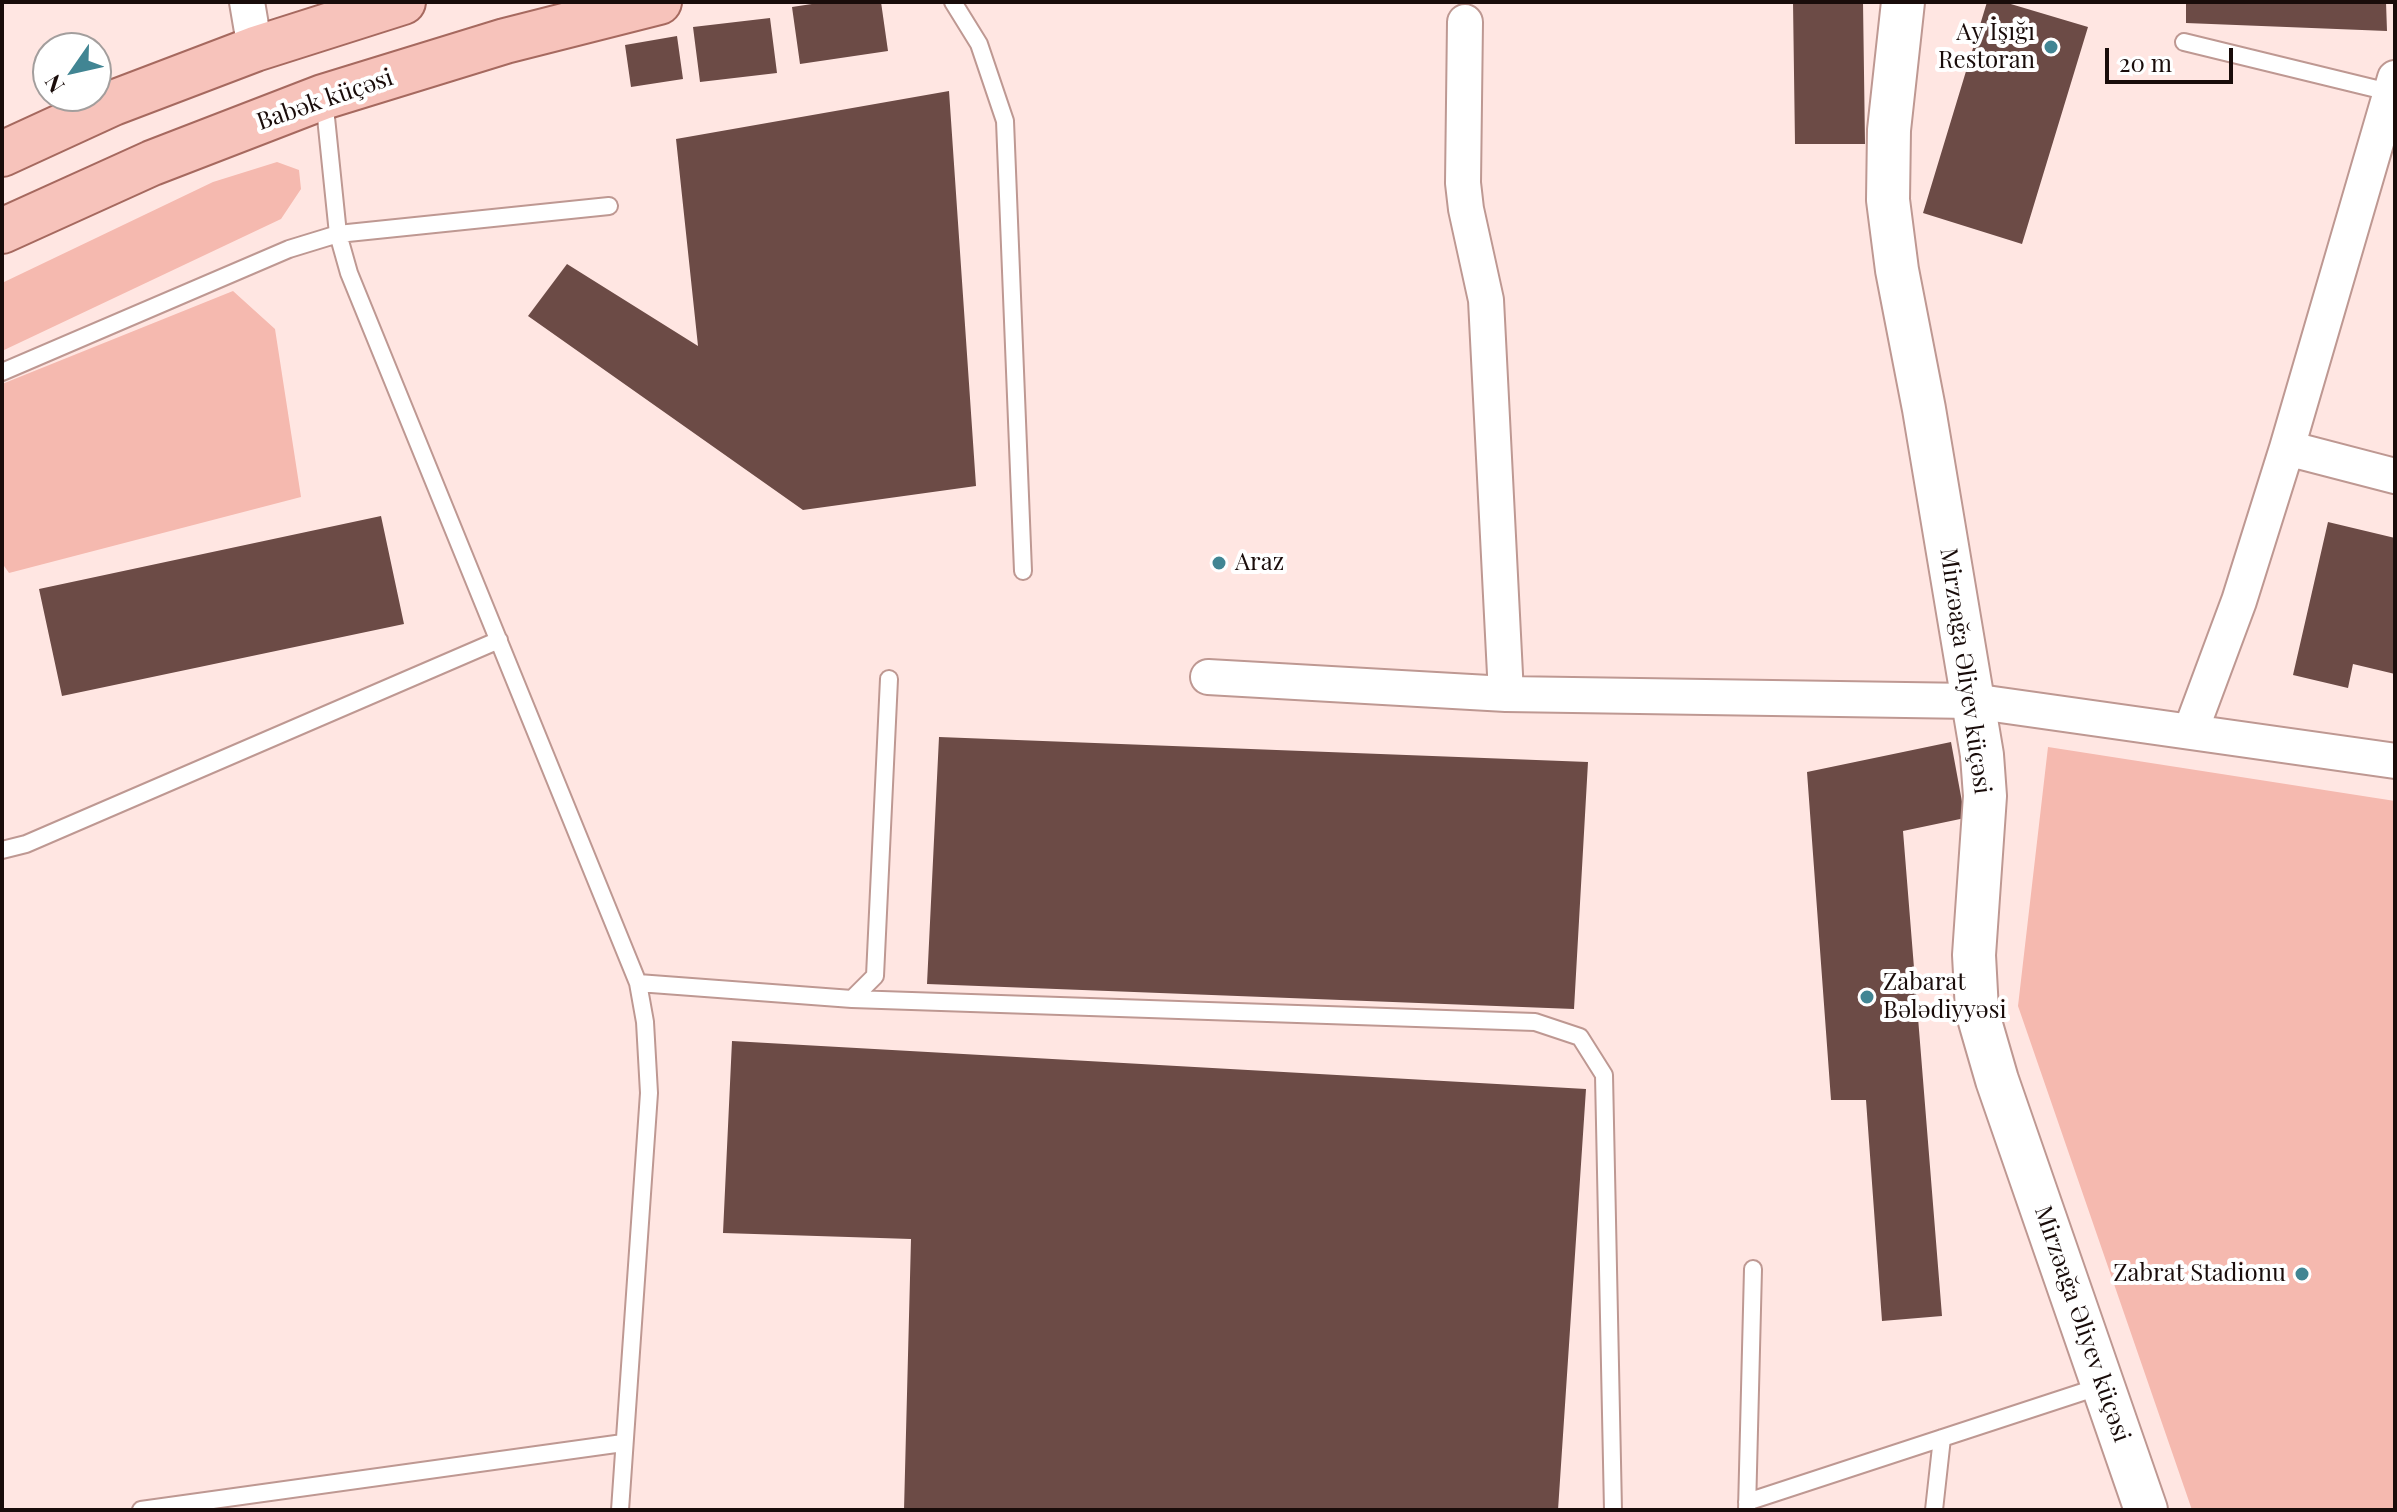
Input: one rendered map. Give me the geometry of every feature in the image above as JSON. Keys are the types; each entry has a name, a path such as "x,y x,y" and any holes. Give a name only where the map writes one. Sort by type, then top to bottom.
{"main road":[{"path":"2,154 113,103 255,49 403,2"},
{"name":"Babək küçəsi","path":"2,231 152,163 323,97 505,41 659,2"}],"street":[{"path":"247,2 255,49"},
{"name":"Mirzəağa Əliyev küçəsi","path":"1903,2 1889,130 1888,200 1897,270 1924,409 1982,755 1985,796 1974,955 1977,1011 1997,1080 2146,1510"},
{"path":"1465,22 1463,183 1486,300 1506,694"},
{"path":"2191,730 2239,601 2287,448 2392,85"},
{"path":"2287,448 2395,476"},
{"path":"1208,677 1506,694 1972,701 2395,761"}],"lane":[{"path":"953,2 979,44 1005,121 1023,571"},
{"path":"2184,42 2392,85"},
{"path":"323,97 338,234 349,273 638,983 645,1022 649,1093 620,1510"},
{"path":"2,372 289,249 338,234 609,206"},
{"path":"2,850 26,844 499,640"},
{"path":"852,999 875,976 889,679"},
{"path":"638,983 852,999 1535,1022 1580,1037 1604,1075 1613,1510"},
{"path":"1753,1269 1747,1506 2103,1385"},
{"path":"1934,1510 1942,1438"},
{"path":"141,1510 623,1443"}],"shaded area":[{"path":"277,162 299,170 301,189 281,219 2,351 2,283 213,182"},
{"path":"233,291 275,329 301,497 9,573 2,563 2,384"},
{"path":"2048,747 2395,801 2395,1510 2192,1510 2018,1006"}],"building":[{"path":"825,2 881,2 888,51 800,64 792,7"},
{"path":"1793,2 1863,2 1865,144 1795,144"},
{"path":"1987,2 2004,2 2088,27 2022,244 1923,213"},
{"path":"2186,2 2386,2 2387,31 2186,23"},
{"path":"770,18 777,73 700,82 693,27"},
{"path":"677,36 683,79 631,87 625,45"},
{"path":"949,91 976,486 803,510 528,316 567,264 698,346 676,139"},
{"path":"381,516 404,624 62,696 39,589"},
{"path":"2328,522 2395,538 2395,674 2353,664 2348,688 2293,675"},
{"path":"939,737 1588,762 1574,1009 927,984"},
{"path":"1951,742 1965,818 1903,831 1942,1316 1882,1321 1866,1100 1831,1100 1807,772"},
{"path":"732,1041 1586,1089 1558,1510 904,1510 911,1239 723,1233"}],"place":[{"name":"Ay İşığı Restoran","path":"2051,47"},
{"name":"Araz","path":"1219,563"},
{"name":"Zabarat Bələdiyyəsi","path":"1867,997"},
{"name":"Zabrat Stadionu","path":"2302,1274"}]}
